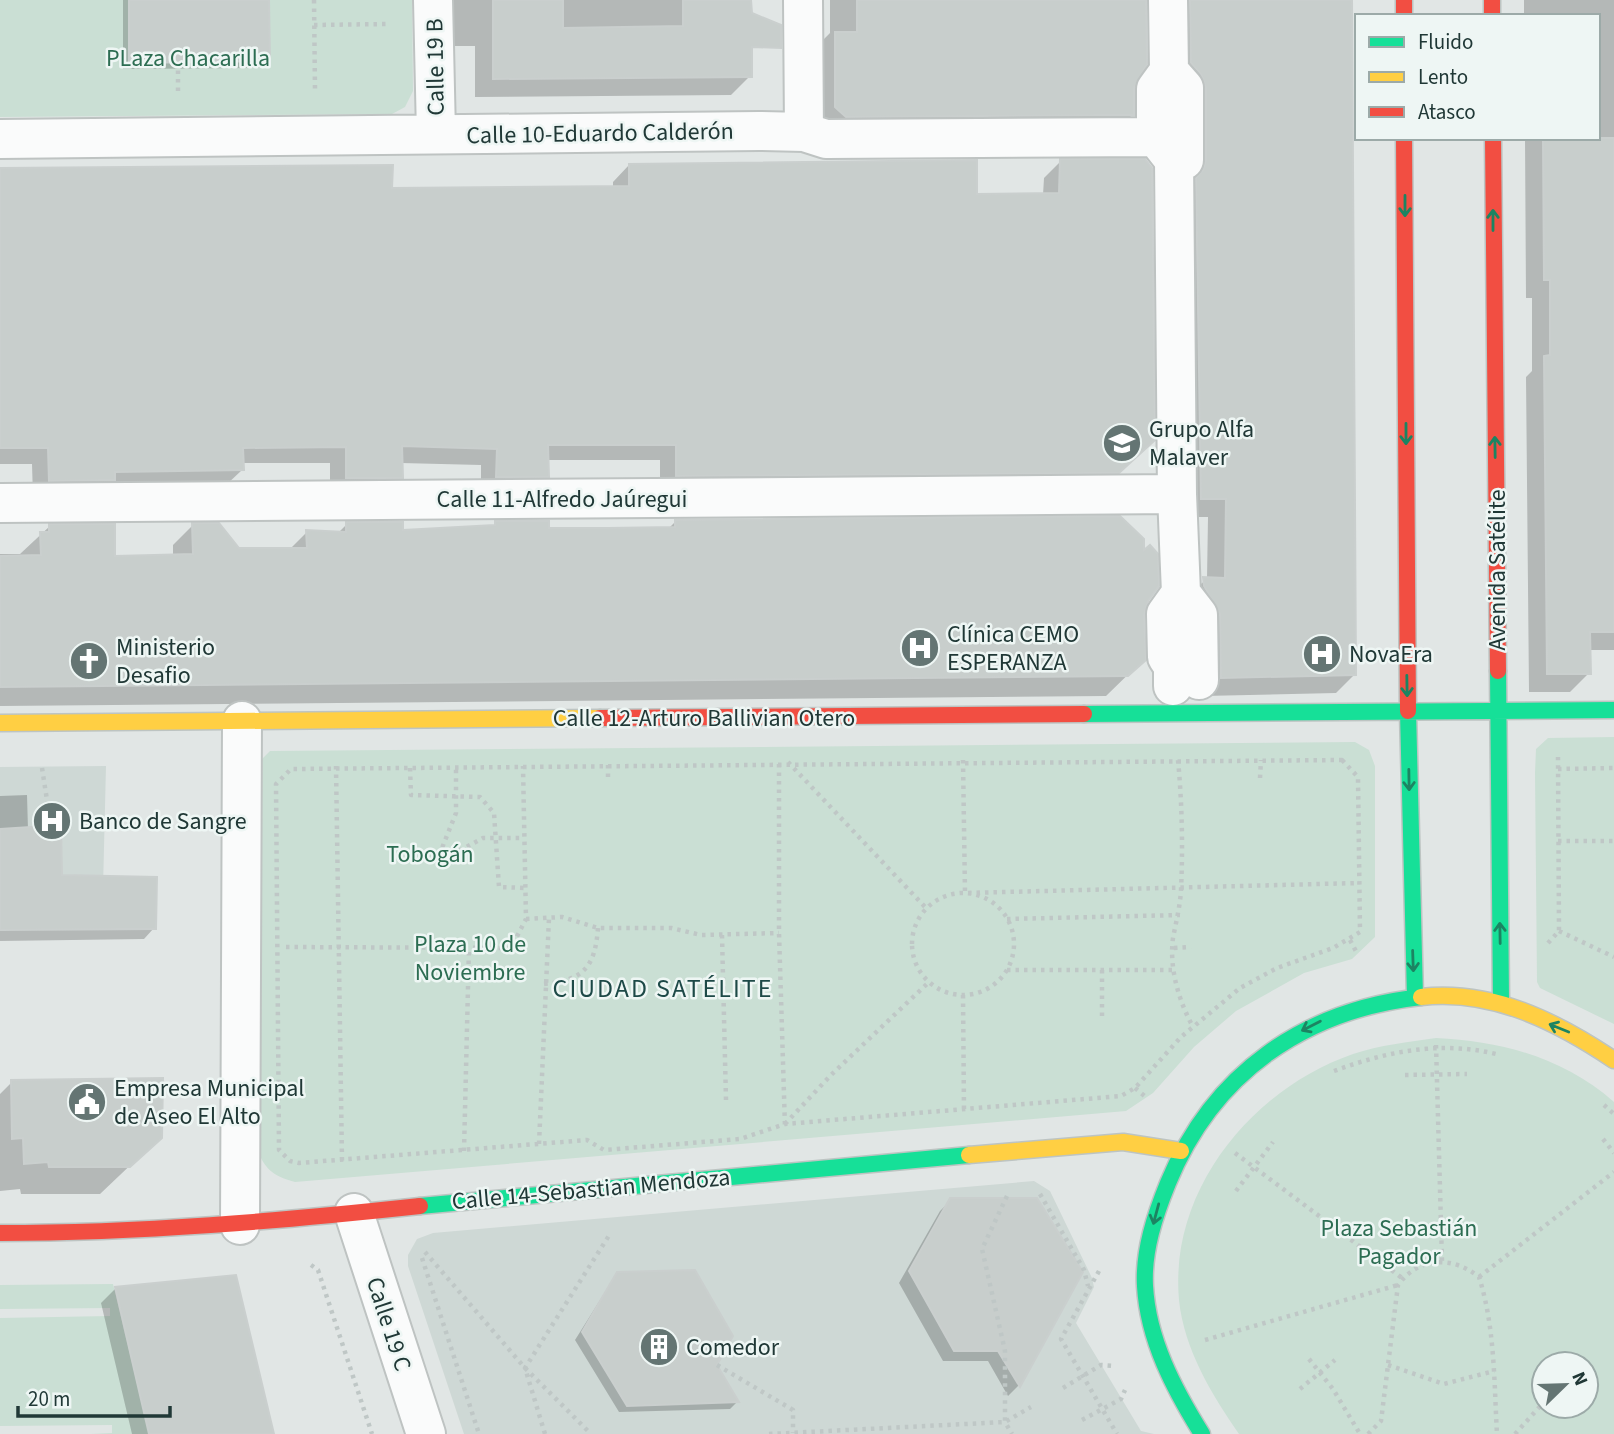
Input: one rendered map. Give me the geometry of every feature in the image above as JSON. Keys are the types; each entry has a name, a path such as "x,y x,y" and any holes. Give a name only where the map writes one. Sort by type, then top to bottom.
{"street":[{"name":"Calle 19 B","path":"433,0 436,134"},
{"path":"803,0 804,132"},
{"path":"1168,0 1169,71 1156,89 1171,152 1181,593 1166,614 1167,657 1186,683"},
{"name":"Calle 10-Eduardo Calderón","path":"0,139 804,132 836,139 1171,152"},
{"path":"1404,140 1408,712 1415,997"},
{"name":"Avenida Satélite","path":"1493,140 1501,1002"},
{"name":"Calle 11-Alfredo Jaúregui","path":"0,503 1177,494"},
{"path":"1498,712 1614,710"},
{"name":"Calle 12-Arturo Ballivian Otero","path":"0,723 1498,712"},
{"path":"240,1225 242,721"},
{"path":"1202,1434 1180,1399 1161,1356 1150,1320 1145,1286 1155,1216 1181,1151 1219,1096 1258,1059 1285,1040 1344,1012 1415,997 1447,996 1501,1002 1573,1034 1614,1060"},
{"name":"Calle 14-Sebastian Mendoza","path":"0,1233 101,1233 240,1225 1099,1143 1123,1142 1181,1151"},
{"name":"Calle 19 C","path":"354,1213 426,1434"}],"path":[{"path":"314,0 315,94"},
{"path":"314,25 393,24"},
{"path":"178,62 178,97"},
{"path":"42,759 51,826"},
{"path":"1260,778 1261,760"},
{"path":"1179,761 1181,886 1174,970 1181,1003 1194,1027"},
{"path":"964,762 965,893"},
{"path":"788,763 926,908"},
{"path":"779,764 779,933 785,1124 831,1074 929,982"},
{"path":"607,765 608,782"},
{"path":"456,766 456,813 436,863 483,838 524,838"},
{"path":"276,947 511,948 526,919 523,766"},
{"path":"1147,1098 1135,1088 1194,1027 1240,988 1277,968 1350,940 1360,932 1358,777 1351,766"},
{"path":"336,768 342,1161"},
{"path":"410,768 411,796 480,797 494,813 499,887 525,888"},
{"path":"1614,768 1558,769 1559,931 1614,957"},
{"path":"1558,841 1614,841"},
{"path":"965,893 982,896 997,906 1007,919 1013,936 1013,954 1007,970 996,983 980,992 963,995 947,992 929,982 914,959 914,927 926,908 949,894 965,893 1181,886 1359,883"},
{"path":"1007,919 1180,915"},
{"path":"283,1157 299,1163 342,1161 539,1144 544,984 550,954 550,918"},
{"path":"526,919 562,918 598,928 671,928 701,935 779,933"},
{"path":"544,984 577,977 588,967 596,952 598,928"},
{"path":"722,935 726,1100"},
{"path":"1350,940 1358,955"},
{"path":"464,1151 469,947"},
{"path":"1174,948 1191,947"},
{"path":"1007,970 1174,970"},
{"path":"1102,970 1102,1018"},
{"path":"963,995 964,1108"},
{"path":"1329,1073 1369,1058 1436,1048 1441,1261"},
{"path":"1405,1075 1467,1074"},
{"path":"1603,1139 1614,1153"},
{"path":"1228,1158 1242,1142"},
{"path":"1236,1191 1273,1142"},
{"path":"1234,1152 1402,1279"},
{"path":"1479,1277 1614,1172"},
{"path":"1031,1190 1042,1195 1048,1203 1084,1270 1088,1286"},
{"path":"1007,1197 982,1250 1005,1351 1005,1422 1012,1434"},
{"path":"545,1434 525,1368 613,1230"},
{"path":"424,1251 525,1368 588,1433"},
{"path":"422,1258 479,1434"},
{"path":"1368,1434 1381,1421 1398,1285 1402,1279 1433,1261 1451,1260 1479,1277 1485,1297 1494,1371 1497,1434"},
{"path":"307,1263 318,1270 372,1434"},
{"path":"1092,1278 1061,1339 1117,1434"},
{"path":"1198,1341 1398,1285"},
{"path":"1309,1359 1319,1375 1334,1389 1360,1434"},
{"path":"1300,1389 1335,1360"},
{"path":"1388,1365 1444,1384 1494,1371"},
{"path":"717,1366 793,1409 793,1433"},
{"path":"1063,1388 1101,1366"},
{"path":"1082,1420 1121,1399"},
{"path":"769,1434 1005,1422 1031,1407"},
{"path":"1516,1434 1530,1418"}],"shaded area":[{"name":"Banco de Sangre","path":"106,766 102,929 0,930 0,767"},
{"path":"1034,1181 1050,1191 1092,1278 1094,1287 1076,1323 1141,1431 1154,1434 464,1434 408,1266 408,1255 417,1239 433,1233"}],"green space":[{"name":"PLaza Chacarilla","path":"0,0 412,0 413,91 405,107 392,114 0,117"},
{"path":"1614,737 1614,1024 1540,988 1537,982 1535,773 1536,749 1548,738"},
{"name":"Plaza 10 de Noviembre","path":"1355,742 1369,750 1375,766 1375,937 1352,959 1304,973 1236,1011 1194,1047 1153,1093 1126,1111 295,1182 280,1177 269,1169 258,1152 259,762 270,751"},
{"name":"Plaza Sebastián Pagador","path":"1436,1038 1508,1048 1553,1063 1595,1087 1614,1102 1614,1434 1239,1434 1219,1404 1193,1354 1179,1300 1179,1259 1188,1220 1203,1183 1224,1149 1251,1118 1282,1092 1316,1070 1353,1054"},
{"path":"113,1284 149,1434 91,1434 112,1433 112,1425 0,1426 0,1318 110,1316 110,1308 0,1309 0,1285"}],"building":[{"path":"129,0 269,0 270,61 129,63"},
{"path":"493,0 563,0 563,28 683,26 683,0 751,0 752,13 781,25 781,48 752,47 752,77 493,79"},
{"path":"857,0 1146,0 1147,64 1134,88 1134,115 846,117 835,107 835,32 857,32"},
{"path":"1190,0 1352,0 1356,675 1221,678 1220,614 1204,586 1203,577 1225,578 1226,499 1201,499 1196,178 1203,170 1206,160 1206,88 1201,74 1191,63"},
{"path":"1614,138 1614,632 1590,632 1591,674 1547,674 1544,356 1550,355 1550,280 1544,280 1543,140"},
{"path":"1060,159 1145,159 1152,168 1155,440 1119,473 676,476 676,445 548,445 549,477 496,477 497,449 402,446 403,478 346,478 346,447 243,448 244,470 115,472 115,480 49,481 48,448 0,448 0,168 393,165 392,188 629,186 629,164 977,160 977,194 1059,193"},
{"path":"1120,516 1144,539 1144,550 1150,545 1158,554 1159,586 1148,601 1144,615 1146,660 1128,676 0,687 0,556 41,555 40,532 49,532 49,524 115,524 115,556 193,554 192,523 219,523 239,548 307,548 306,530 346,532 346,522 403,522 403,530 495,525 495,521 549,521 549,528 608,528 675,527 675,520"},
{"path":"61,825 62,875 157,877 156,929 0,930 0,829"},
{"name":"Empresa Municipal de Aseo El Alto","path":"163,1078 162,1138 130,1167 49,1167 48,1162 24,1164 23,1138 12,1139 11,1080"},
{"path":"950,1198 1037,1198 1083,1272 1020,1387 998,1351 954,1351 909,1271"},
{"name":"Comedor","path":"695,1270 733,1336 717,1365 739,1402 627,1406 582,1332 617,1272"},
{"path":"236,1275 274,1434 149,1434 115,1287"}],"traffic: fast":[{"path":"1498,671 1501,1002"},
{"path":"1084,714 1614,710"},
{"path":"1408,711 1415,997"},
{"path":"1202,1434 1157,1345 1145,1286 1146,1260 1154,1220 1187,1144 1210,1109 1237,1079 1268,1054 1301,1033 1338,1016 1378,1004 1421,997"},
{"path":"420,1206 969,1155"}],"traffic: slow":[{"path":"0,723 600,718"},
{"path":"1421,997 1473,998 1498,1003 1546,1021 1614,1060"},
{"path":"969,1155 1123,1142 1181,1151"}],"traffic: jam":[{"path":"1404,0 1404,14"},
{"path":"1492,0 1492,14"},
{"path":"1404,140 1408,711"},
{"path":"1493,140 1498,671"},
{"path":"600,718 1084,714"},
{"path":"0,1233 210,1225 420,1206"}],"place":[{"name":"Grupo Alfa Malaver","path":"1122,443"},
{"name":"Clínica CEMO ESPERANZA","path":"920,648"},
{"name":"NovaEra","path":"1322,654"},
{"name":"Ministerio Desafio","path":"89,661"},
{"name":"Banco de Sangre","path":"52,821"},
{"name":"Empresa Municipal de Aseo El Alto","path":"87,1102"},
{"name":"Comedor","path":"659,1347"}],"district":[{"name":"CIUDAD SATÉLITE","path":"663,988"}],"park label":[{"name":"Tobogán","path":"430,854"}]}
